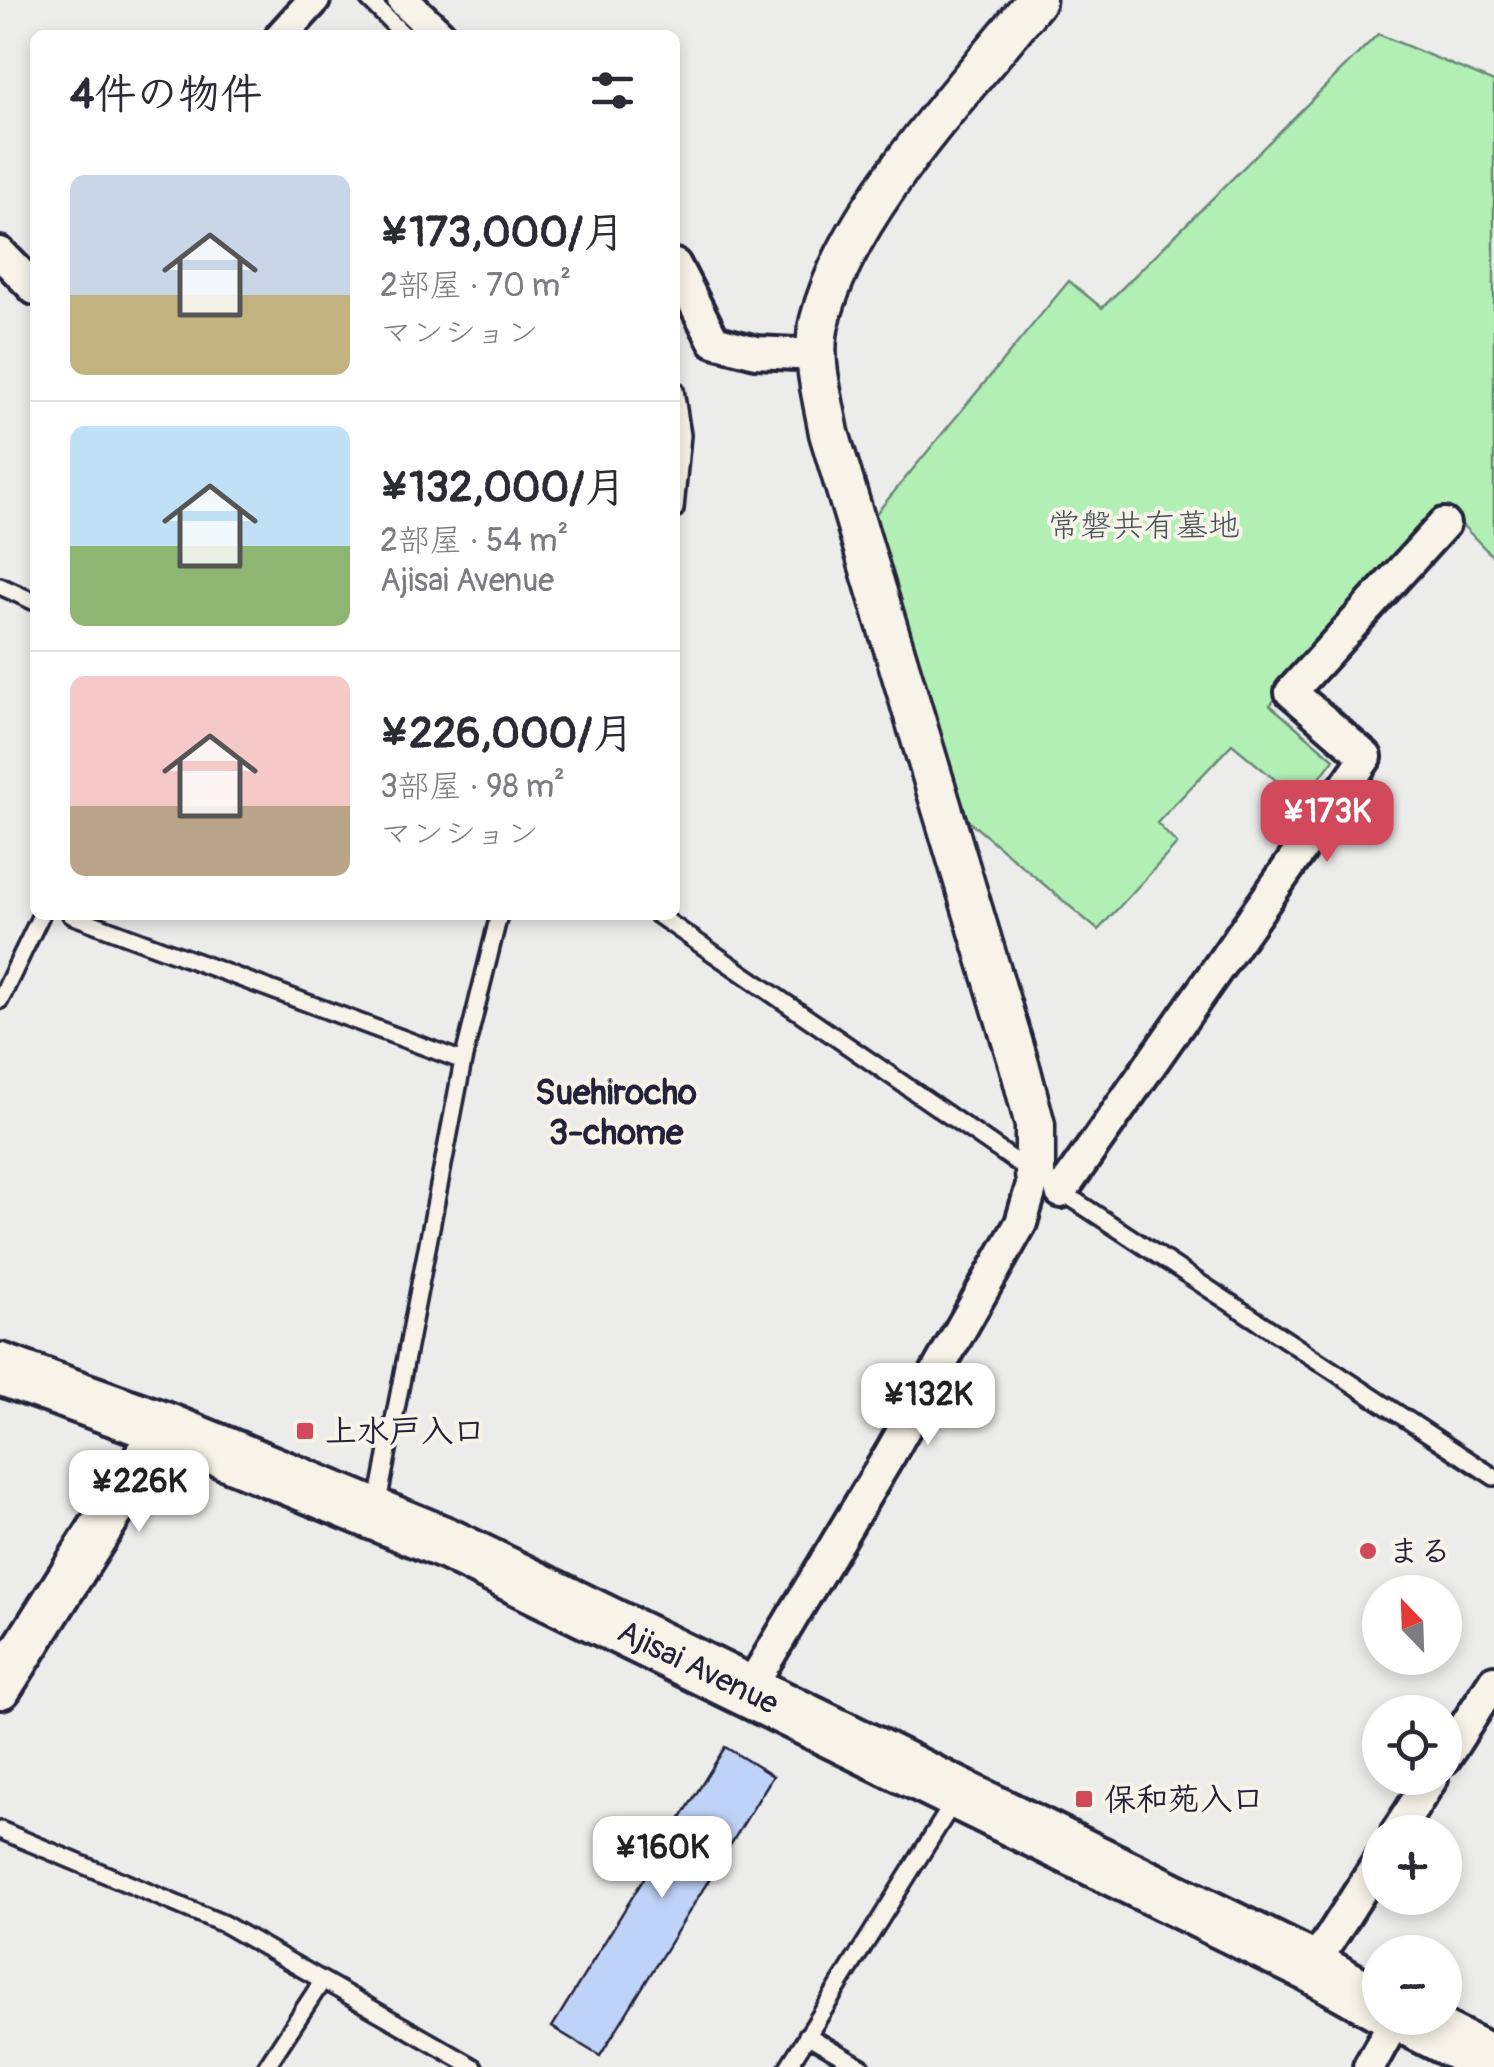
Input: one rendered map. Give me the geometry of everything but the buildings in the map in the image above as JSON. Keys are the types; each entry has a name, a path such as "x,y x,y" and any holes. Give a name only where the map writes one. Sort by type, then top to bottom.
{"highway":[{"name":"Ajisai Avenue","path":"0,1369 164,1428 376,1513 748,1691 1362,1994"},
{"path":"1439,2035 1494,2063"}],"main road":[{"path":"0,1686 164,1428"}],"street":[{"path":"287,30 314,0"},
{"path":"403,0 435,30"},
{"path":"1036,0 900,172 845,250 819,322 816,354 829,434 1021,1071 1048,1184"},
{"path":"0,254 30,284"},
{"path":"680,276 714,342 756,352 816,354"},
{"path":"748,1691 890,1454 1021,1223 1366,757 1290,692 1444,524"},
{"path":"1462,1731 1494,1681"},
{"path":"1312,1967 1362,1888"},
{"path":"1369,2067 1387,2035"}],"lane":[{"path":"369,0 399,30"},
{"path":"680,422 680,456"},
{"path":"0,586 30,600"},
{"path":"0,1000 39,920"},
{"path":"84,920 463,1061"},
{"path":"376,1513 463,1061 498,920"},
{"path":"665,920 1048,1184 1494,1477"},
{"path":"788,2067 958,1795"},
{"path":"0,1830 224,1924 321,1983 474,2067"},
{"path":"266,2067 321,1983"},
{"path":"807,2035 862,2067"}],"green space":[{"name":"常磐共有墓地","path":"1378,34 1494,82 1494,558 1445,507 1270,705 1334,759 1302,802 1232,744 1157,823 1177,844 1098,930 959,813 874,516 1069,281 1102,308"}],"place":[{"name":"上水戸入口","path":"305,1431"},
{"name":"まる","path":"1368,1551"},
{"name":"保和苑入口","path":"1084,1799"}],"district":[{"name":"Suehirocho 3-chome","path":"616,1112"}]}
